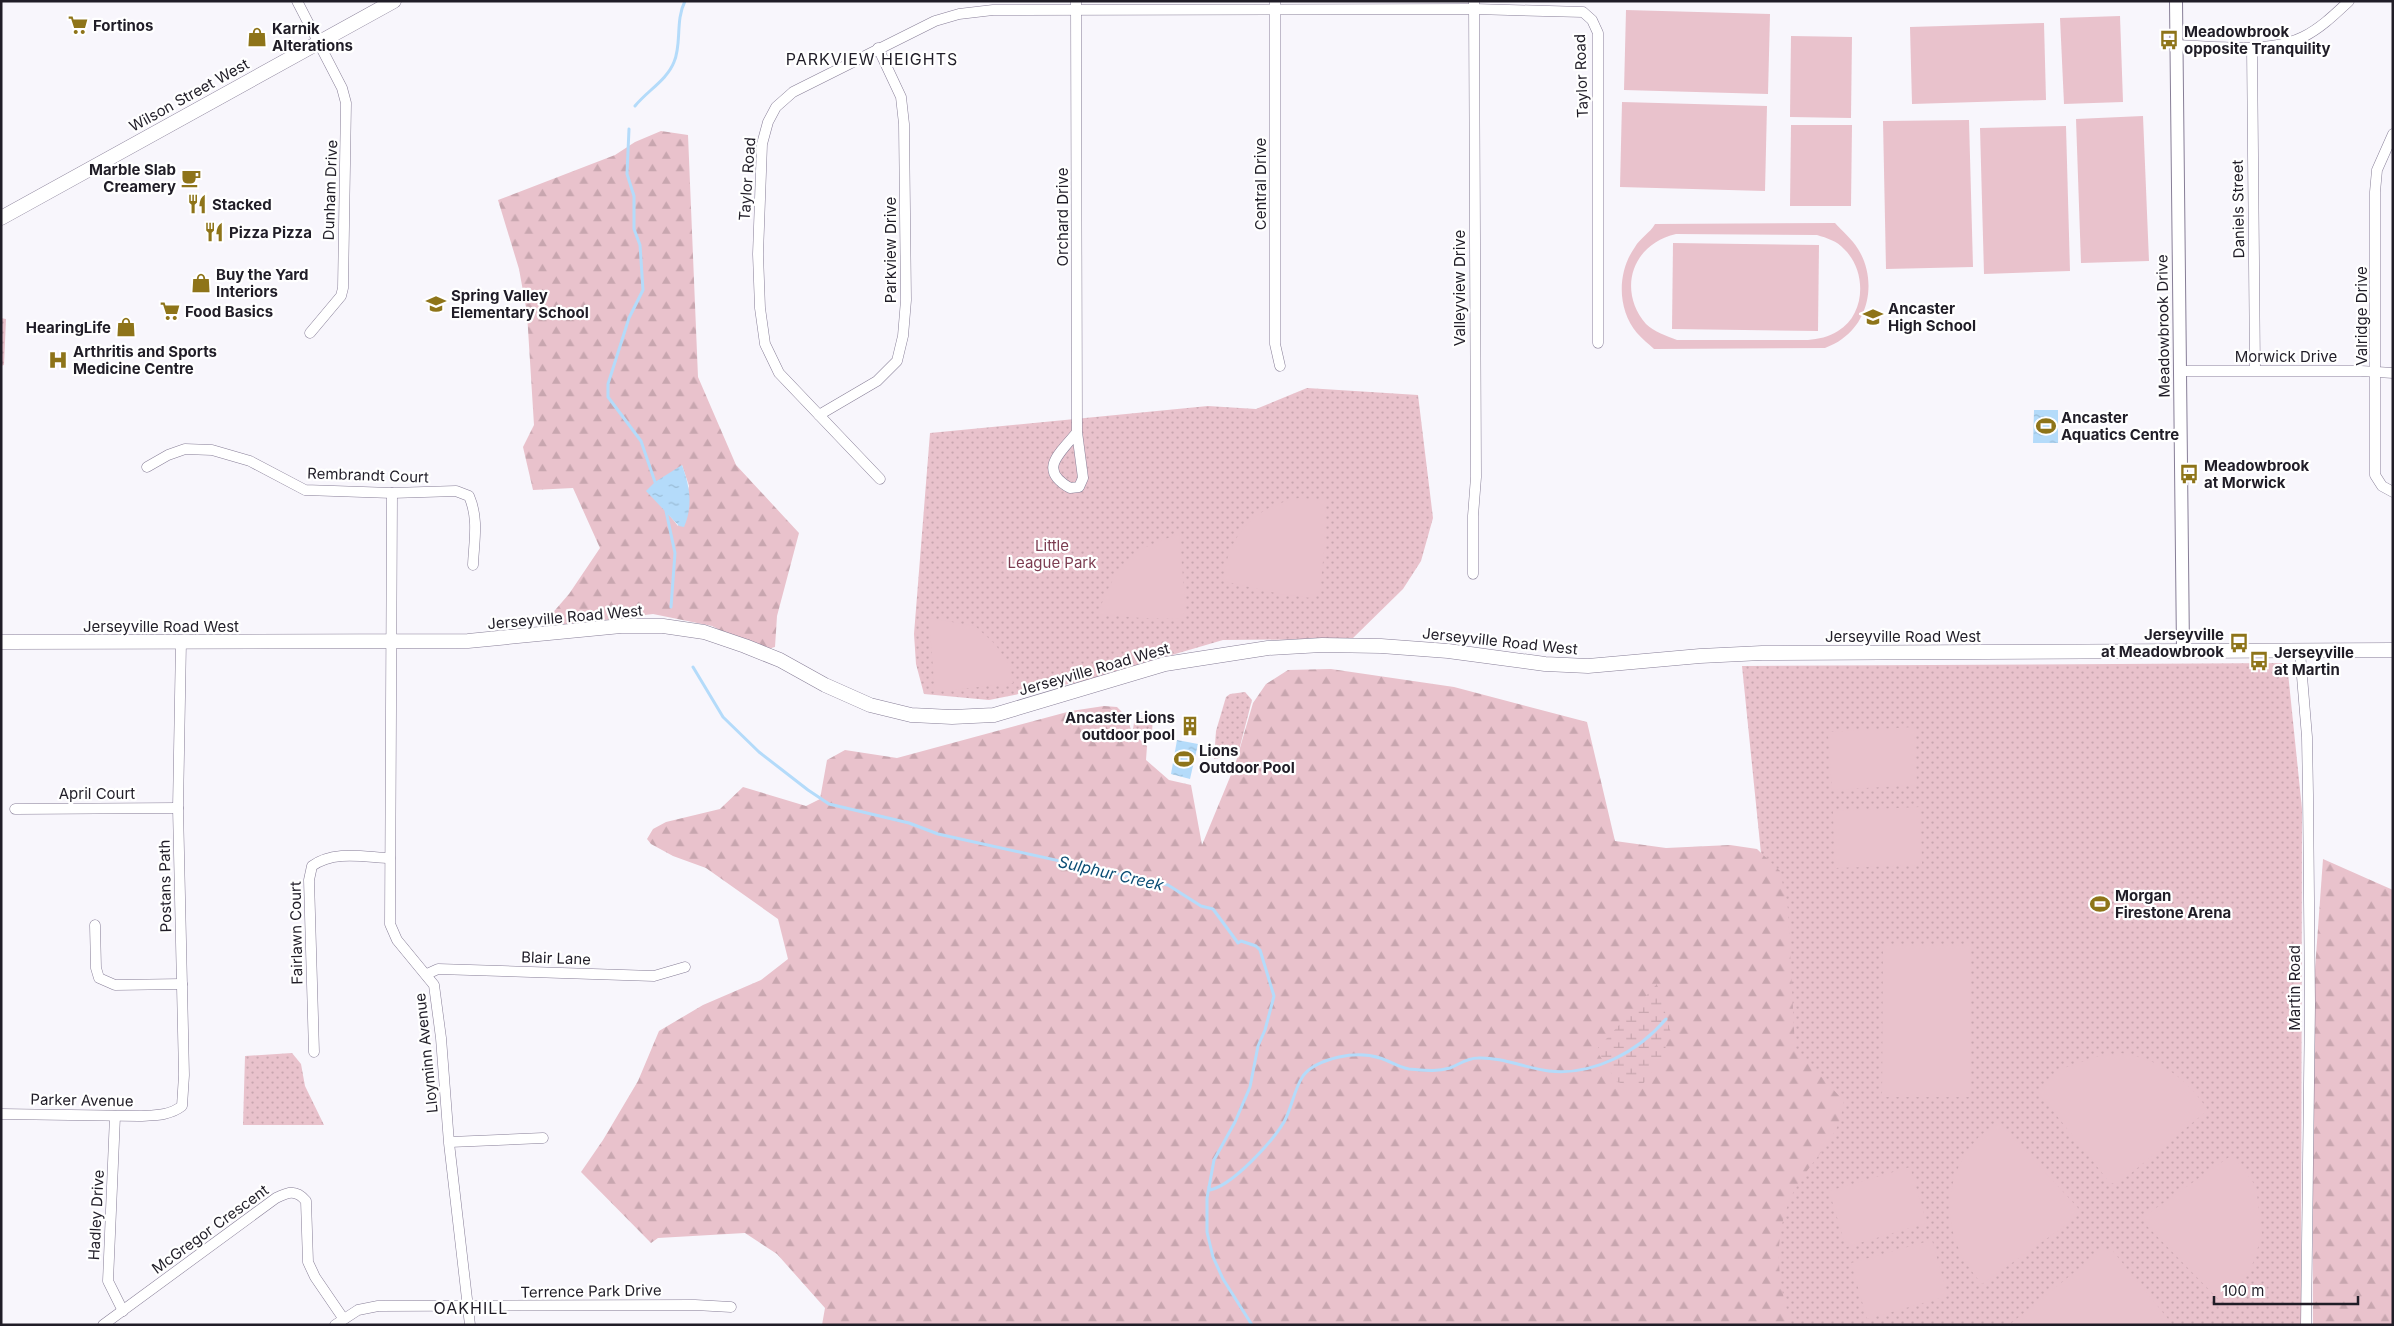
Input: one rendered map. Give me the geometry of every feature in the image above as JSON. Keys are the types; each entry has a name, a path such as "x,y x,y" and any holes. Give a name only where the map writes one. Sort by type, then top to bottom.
{"main road":[{"name":"Wilson Street West","path":"1,218 394,1"},
{"name":"Jerseyville Road West","path":"1,642 468,640 621,626 663,626 704,632 745,646 780,660 825,685 870,705 911,715 952,717 994,715 1164,664 1277,647 1322,645 1381,646 1448,651 1545,664 1588,666 1700,656 1762,653 2184,650 2300,652 2393,650"}],"street":[{"name":"Dunham Drive","path":"297,1 342,88 346,103 344,280 341,296 310,333"},
{"name":"Meadowbrook Drive","path":"2176,1 2179,371 2184,650"},
{"path":"2176,46 2252,47 2274,45 2303,38 2330,19 2349,1"},
{"name":"Taylor Road","path":"880,479 779,373 765,344 760,308 758,254 762,144 768,122 776,107 793,92 935,21 959,14 993,10 1076,6 1474,5 1583,12 1592,20 1598,33 1598,343"},
{"name":"Valleyview Drive","path":"1474,5 1476,477 1472,516 1474,574"},
{"name":"Orchard Drive","path":"1076,6 1077,432 1082,478 1079,487 1070,488 1057,481 1052,472 1053,464 1077,432"},
{"name":"Central Drive","path":"1275,6 1275,344 1280,366"},
{"name":"Daniels Street","path":"2252,47 2255,370"},
{"name":"Parkview Drive","path":"819,415 877,382 897,361 903,336 906,300 904,124 901,97 878,48"},
{"name":"Valridge Drive","path":"2393,134 2377,170 2375,192 2375,475 2382,486 2393,492"},
{"name":"Morwick Drive","path":"2179,371 2255,370 2393,373"},
{"name":"Rembrandt Court","path":"147,467 168,455 185,449 212,450 250,461 305,490 392,493 456,491 469,496 474,509 476,521 473,565"},
{"name":"Lloyminn Avenue","path":"392,493 390,924 397,940 427,974 434,985 470,1325"},
{"name":"Postans Path","path":"161,1115 174,1112 182,1106 184,1075 178,808 182,642"},
{"name":"Martin Road","path":"2300,652 2308,737 2310,1013 2306,1325"},
{"name":"April Court","path":"15,809 178,808"},
{"name":"Fairlawn Court","path":"314,1052 309,880 312,866 323,858 336,856 390,858"},
{"path":"96,925 96,968 99,978 115,985 182,984"},
{"name":"Blair Lane","path":"427,974 438,970 654,976 685,967"},
{"name":"Parker Avenue","path":"1,1114 161,1115"},
{"name":"Hadley Drive","path":"116,1116 108,1281 123,1311"},
{"path":"450,1142 543,1138"},
{"name":"McGregor Crescent","path":"103,1325 276,1198 290,1192 300,1194 306,1201 308,1262 314,1277 339,1321"},
{"name":"Terrence Park Drive","path":"339,1321 358,1310 378,1306 695,1305 731,1307"}],"green space":[{"path":"1626,10 1770,14 1768,94 1624,90"},
{"path":"2120,16 2123,102 2064,104 2060,18"},
{"path":"2044,23 2046,100 1912,104 1910,27"},
{"path":"1791,36 1852,37 1851,118 1790,117"},
{"path":"1622,102 1767,106 1765,191 1620,187"},
{"path":"2143,116 2149,261 2081,263 2076,119"},
{"path":"1969,120 1973,267 1886,269 1883,121"},
{"path":"1791,125 1852,125 1851,206 1790,206"},
{"path":"2066,126 2070,271 1984,274 1980,128"},
{"path":"661,131 688,135 698,377 736,465 799,533 777,616 775,647 768,649 737,639 712,626 653,614 572,624 543,624 569,594 600,548 573,488 533,490 523,447 534,425 527,313 519,269 498,200 615,155 635,142","holes":["682,465 689,486 678,526 666,511"]},
{"path":"1835,223 1856,245 1864,260 1868,285 1865,309 1852,331 1825,348 1654,349 1639,335 1630,323 1623,302 1622,279 1629,257 1637,244 1655,224","holes":["1676,234 1817,235 1835,242 1844,249 1857,269 1860,280 1860,292 1854,314 1847,323 1831,335 1808,340 1677,340 1649,327 1637,311 1632,297 1631,283 1634,270 1640,258 1661,239"]},
{"path":"1673,243 1819,245 1818,331 1672,329"},
{"path":"1,318 6,319 4,365 1,366"},
{"name":"Little League Park","path":"1307,388 1418,395 1433,518 1421,561 1403,589 1352,639 1223,640 1083,681 989,700 924,694 916,664 914,634 930,433 1208,406 1256,409"},
{"path":"1299,498 1326,500 1320,590 1311,598 1280,594 1223,581 1231,550 1237,537 1246,526 1268,508"},
{"path":"1179,533 1186,611 1180,619 1098,614 1114,577 1134,554"},
{"path":"929,618 975,626 995,644 1010,666 1013,683 935,692"},
{"path":"2287,663 2302,809 2301,1325 1772,1325 1780,1041 1742,666"},
{"path":"1331,669 1454,687 1587,722 1615,841 1666,848 1730,845 1757,849 1780,871 1788,909 1795,1049 1844,1101 1837,1127 1798,1184 1784,1218 1780,1235 1779,1253 1782,1290 1792,1325 822,1325 825,1308 777,1254 745,1233 658,1238 651,1243 581,1172 603,1140 638,1081 659,1031 703,1005 761,980 788,959 778,919 706,868 673,856 651,844 647,839 653,829 666,822 720,809 743,787 806,806 820,799 827,760 845,750 897,758 1071,711 1104,706 1117,707 1127,717 1132,733 1147,746 1146,760 1169,780 1191,785 1202,845 1235,765 1253,703 1266,684 1288,670"},
{"path":"1245,692 1252,700 1238,754 1214,759 1216,731 1226,697 1230,694"},
{"path":"1135,717 1153,720 1152,731 1133,729"},
{"path":"1914,727 1917,785 1832,790 1828,732"},
{"path":"1920,807 1922,865 1835,868 1833,811"},
{"path":"2323,859 2393,890 2393,1325 2313,1325 2312,1011"},
{"path":"1883,945 1970,946 1970,1097 1882,1097"},
{"path":"1657,984 1671,1033 1661,1059 1640,1088 1617,1082 1596,1050"},
{"path":"292,1053 301,1064 305,1086 324,1125 243,1125 245,1056"},
{"path":"2121,1053 2149,1060 2171,1072 2190,1088 2208,1110 2118,1184 2110,1183 2038,1092 2064,1068 2099,1056"},
{"path":"1999,1122 2078,1208 2076,1218 1982,1284 1959,1250 1950,1212 1951,1193 1955,1175 1964,1156 1979,1137"},
{"path":"2232,1155 2256,1186 2262,1235 2253,1263 2242,1281 2219,1300 2145,1224 2146,1215"},
{"path":"1910,1167 1927,1223 1846,1247 1829,1191"},
{"path":"1932,1240 1948,1296 1867,1319 1851,1263"},
{"path":"2103,1249 2112,1250 2173,1325 2009,1325"}],"water":[{"name":"Ancaster Aquatics Centre","path":"2034,410 2058,410 2058,443 2033,443"},
{"path":"682,465 689,496 689,512 684,527 679,526 646,491 655,482"},
{"name":"Lions Outdoor Pool","path":"1177,740 1198,744 1190,779 1171,774"}],"waterway":[{"path":"635,106 662,80 674,62 678,48 680,16 685,1"},
{"path":"629,129 627,174 634,196 634,229 640,245 643,290 629,318 608,384 608,397 641,441 655,482"},
{"name":"Sulphur Creek","path":"666,511 675,553 671,607"},
{"name":"Sulphur Creek","path":"693,667 723,717 759,752 829,804 909,823 938,834 1168,885 1201,906 1213,909 1238,943 1241,941 1256,946 1260,950 1274,996 1265,1030 1258,1046 1250,1087 1235,1122 1214,1160 1207,1198 1207,1232 1213,1257 1223,1279 1252,1325"},
{"path":"1209,1187 1210,1190 1230,1180 1251,1162 1284,1122 1303,1076 1314,1066 1324,1061 1344,1056 1365,1055 1380,1058 1409,1069 1435,1070 1450,1068 1470,1059 1487,1058 1531,1068 1566,1072 1582,1070 1614,1059 1642,1042 1666,1019"}],"place":[{"name":"Fortinos","path":"78,25"},
{"name":"Karnik Alterations","path":"257,37"},
{"name":"Meadowbrook opposite Tranquility","path":"2169,40"},
{"name":"Marble Slab Creamery","path":"191,178"},
{"name":"Stacked","path":"197,204"},
{"name":"Pizza Pizza","path":"214,232"},
{"name":"Buy the Yard Interiors","path":"201,283"},
{"name":"Spring Valley Elementary School","path":"436,304"},
{"name":"Food Basics","path":"170,311"},
{"name":"Ancaster High School","path":"1873,317"},
{"name":"HearingLife","path":"126,327"},
{"name":"Arthritis and Sports Medicine Centre","path":"58,360"},
{"name":"Ancaster Aquatics Centre","path":"2046,426"},
{"name":"Meadowbrook at Morwick","path":"2189,474"},
{"name":"Jerseyville at Meadowbrook","path":"2239,643"},
{"name":"Jerseyville at Martin","path":"2259,661"},
{"name":"Ancaster Lions outdoor pool","path":"1190,726"},
{"name":"Lions Outdoor Pool","path":"1184,759"},
{"name":"Morgan Firestone Arena","path":"2100,904"}],"district":[{"name":"PARKVIEW HEIGHTS","path":"872,59"},
{"name":"OAKHILL","path":"471,1308"}]}
